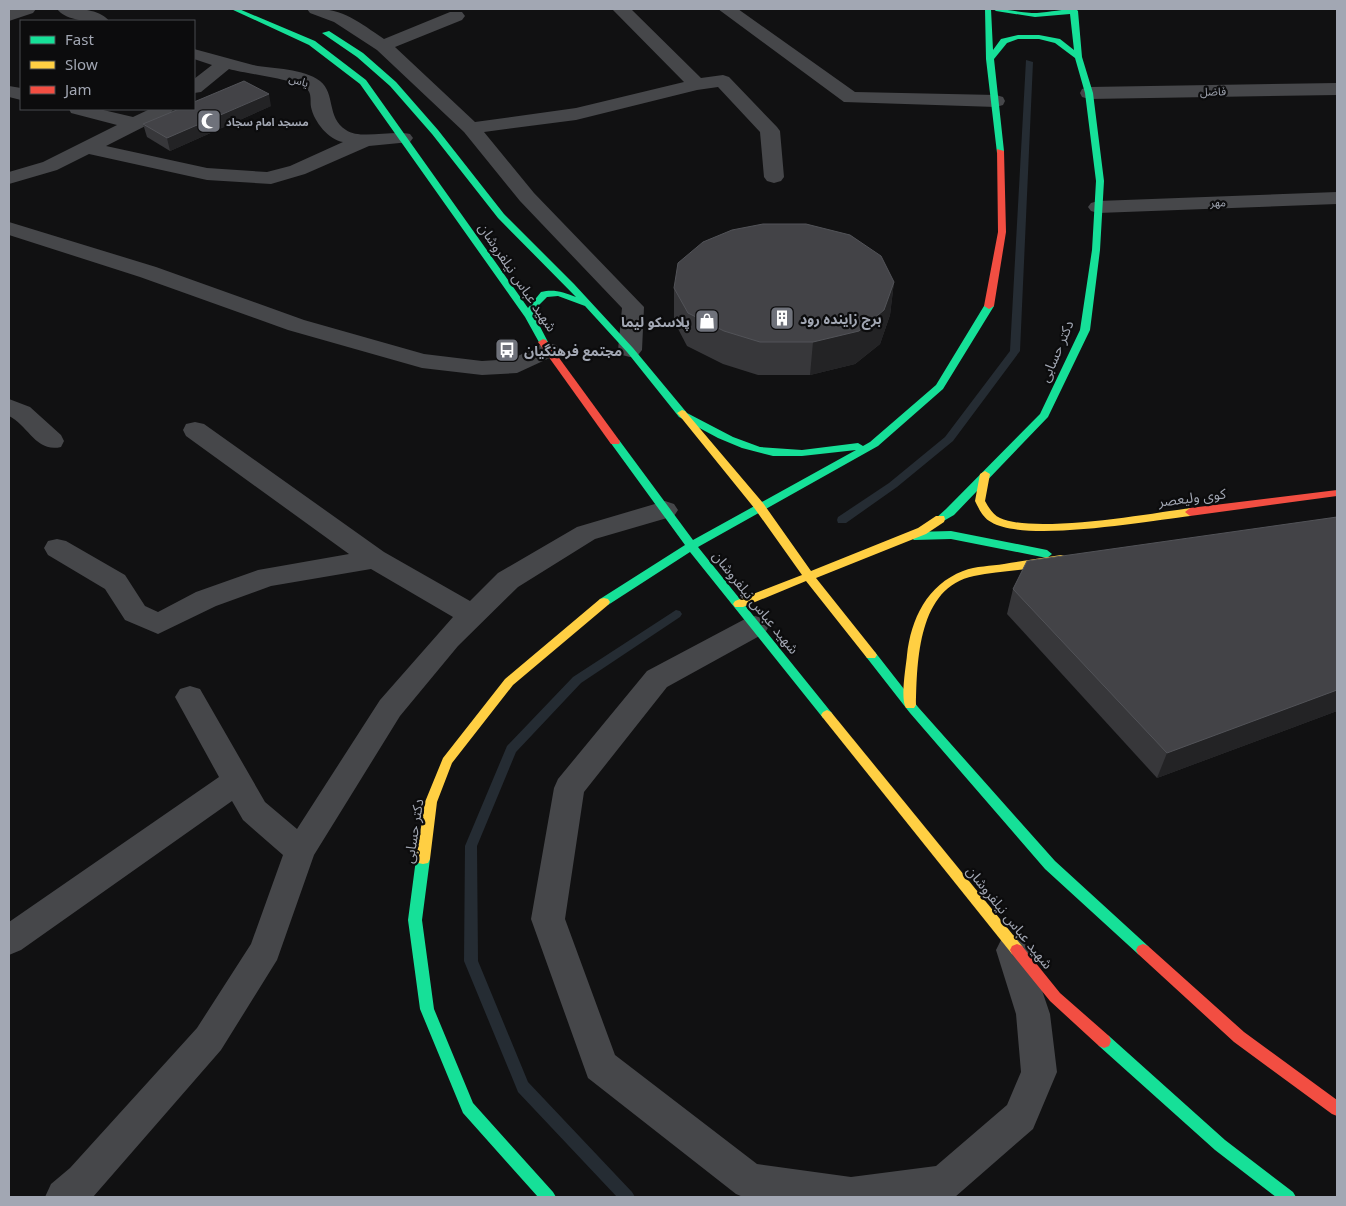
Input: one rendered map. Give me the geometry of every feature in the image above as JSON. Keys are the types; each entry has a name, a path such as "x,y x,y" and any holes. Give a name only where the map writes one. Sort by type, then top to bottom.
{"main road":[{"name":"شهید عباس نیلفروشان","path":"234,9 312,43 363,82 530,317 548,350 691,546 1055,997 1220,1145 1288,1197"},
{"path":"759,506 874,444 940,387 990,304 1002,232 1002,176 996,101 990,59 988,9"},
{"path":"996,9 1035,16 1073,10"},
{"name":"دکتر حسابی","path":"747,615 809,577 913,536 950,512 1044,415 1085,330 1096,250 1100,182 1089,93 1078,57 1073,10"},
{"name":"شهید عباس نیلفروشان","path":"319,29 360,55 393,84 436,132 500,216 590,306 630,350 759,506 809,577 910,704 1050,865 1239,1036 1337,1109"},
{"path":"990,59 1004,41 1018,36 1039,37 1057,41 1078,57"},
{"path":"530,317 532,303 537,296 553,292 569,295 590,306"},
{"path":"683,414 746,446 783,453 826,451 874,444"},
{"name":"کوی ولیعصر","path":"985,474 980,501 986,512 998,521 1015,525 1050,527 1167,515 1337,493"},
{"name":"دکتر حسابی","path":"548,1197 468,1108 427,1009 415,920 431,802 447,761 509,682 595,608 691,546 759,506"},
{"path":"910,704 911,648 918,623 935,595 955,579 968,574 1070,557 951,535 913,536"}],"street":[{"path":"9,16 27,9"},
{"path":"66,9 97,20"},
{"path":"316,9 340,18 384,46 471,128 527,196 633,307 630,350"},
{"path":"621,9 697,84"},
{"path":"728,9 851,98 996,101"},
{"path":"384,46 456,16"},
{"name":"یاس","path":"195,54 225,63 297,78 313,85 320,94 321,109 326,120 340,136 366,140 403,138"},
{"path":"195,87 225,63"},
{"path":"471,128 576,114 697,84 723,82 770,131 774,177"},
{"name":"فاضل","path":"1089,93 1337,89"},
{"path":"82,110 136,124"},
{"path":"9,178 50,166 162,110"},
{"path":"89,148 136,157 182,171 218,177 272,178 304,167 341,148 366,140"},
{"name":"مهر","path":"1098,207 1337,198"},
{"path":"9,228 148,272 296,325 422,361 482,368 517,366 548,350"},
{"path":"9,406 21,412 52,441"},
{"path":"195,430 376,559 472,615"},
{"path":"64,1197 83,1181 209,1039 265,950 300,851 390,708 448,639 508,580 586,532 665,510"},
{"path":"57,548 115,582 135,613 158,624 206,599 268,577 376,559"},
{"path":"747,615 657,679 569,788 548,919 601,1066 760,1189 851,1196 944,1183 1020,1117 1039,1072 1033,1014 1011,942"},
{"path":"190,697 254,811 300,851"},
{"path":"9,940 237,781"}],"building":[{"path":"244,81 269,94 167,138 143,124 177,110 195,110 195,102"},
{"name":"برج زاینده رود","path":"763,224 806,224 850,235 881,256 894,282 884,310 859,331 813,342 760,342 724,331 688,313 674,288 678,263 703,242 732,230"},
{"path":"1337,517 1337,690 1167,753 1013,589 1027,561"}],"waterway":[{"path":"842,520 893,485 949,439 1015,351 1029,62"},
{"path":"627,1197 523,1087 471,961 471,846 511,749 577,680 676,614"}],"traffic: fast":[{"path":"234,9 312,43 363,82 530,317 543,342"},
{"path":"988,9 990,59 1000,151"},
{"path":"996,9 1035,15 1074,11"},
{"path":"940,519 950,512 1044,415 1085,330 1096,250 1100,181 1089,93 1078,57 1073,9"},
{"path":"326,33 360,55 393,84 435,132 501,216 571,286 630,350 682,413"},
{"path":"990,59 1004,41 1018,37 1039,37 1057,41 1078,57"},
{"path":"530,317 533,306 544,294 559,293 586,304"},
{"path":"604,602 691,546 874,444 940,387 989,306"},
{"path":"683,415 730,439 760,450 802,453 858,446"},
{"path":"615,442 691,546 827,715"},
{"path":"914,536 951,535 1047,554"},
{"path":"871,655 914,710 1050,865 1143,950"},
{"path":"423,859 415,920 427,1009 468,1108 548,1197"},
{"path":"1104,1041 1220,1145 1288,1197"}],"traffic: slow":[{"path":"682,413 759,506 809,577 871,655"},
{"path":"985,474 980,501 994,519 1013,525 1062,527 1190,512"},
{"path":"739,604 922,531 940,519"},
{"path":"910,705 911,667 918,629 925,611 935,596 949,583 967,574 1061,559"},
{"path":"423,859 431,802 447,761 509,682 604,602"},
{"path":"827,715 1017,950"}],"traffic: jam":[{"path":"989,306 1002,232 1000,151"},
{"path":"543,342 615,442"},
{"path":"1190,512 1337,493"},
{"path":"1017,950 1055,997 1104,1041"},
{"path":"1143,950 1239,1037 1337,1109"}],"place":[{"name":"مسجد امام سجاد","path":"209,121"},
{"name":"برج زاینده رود","path":"782,318"},
{"name":"پلاسکو لیما","path":"707,321"},
{"name":"مجتمع فرهنگیان","path":"507,350"}]}
